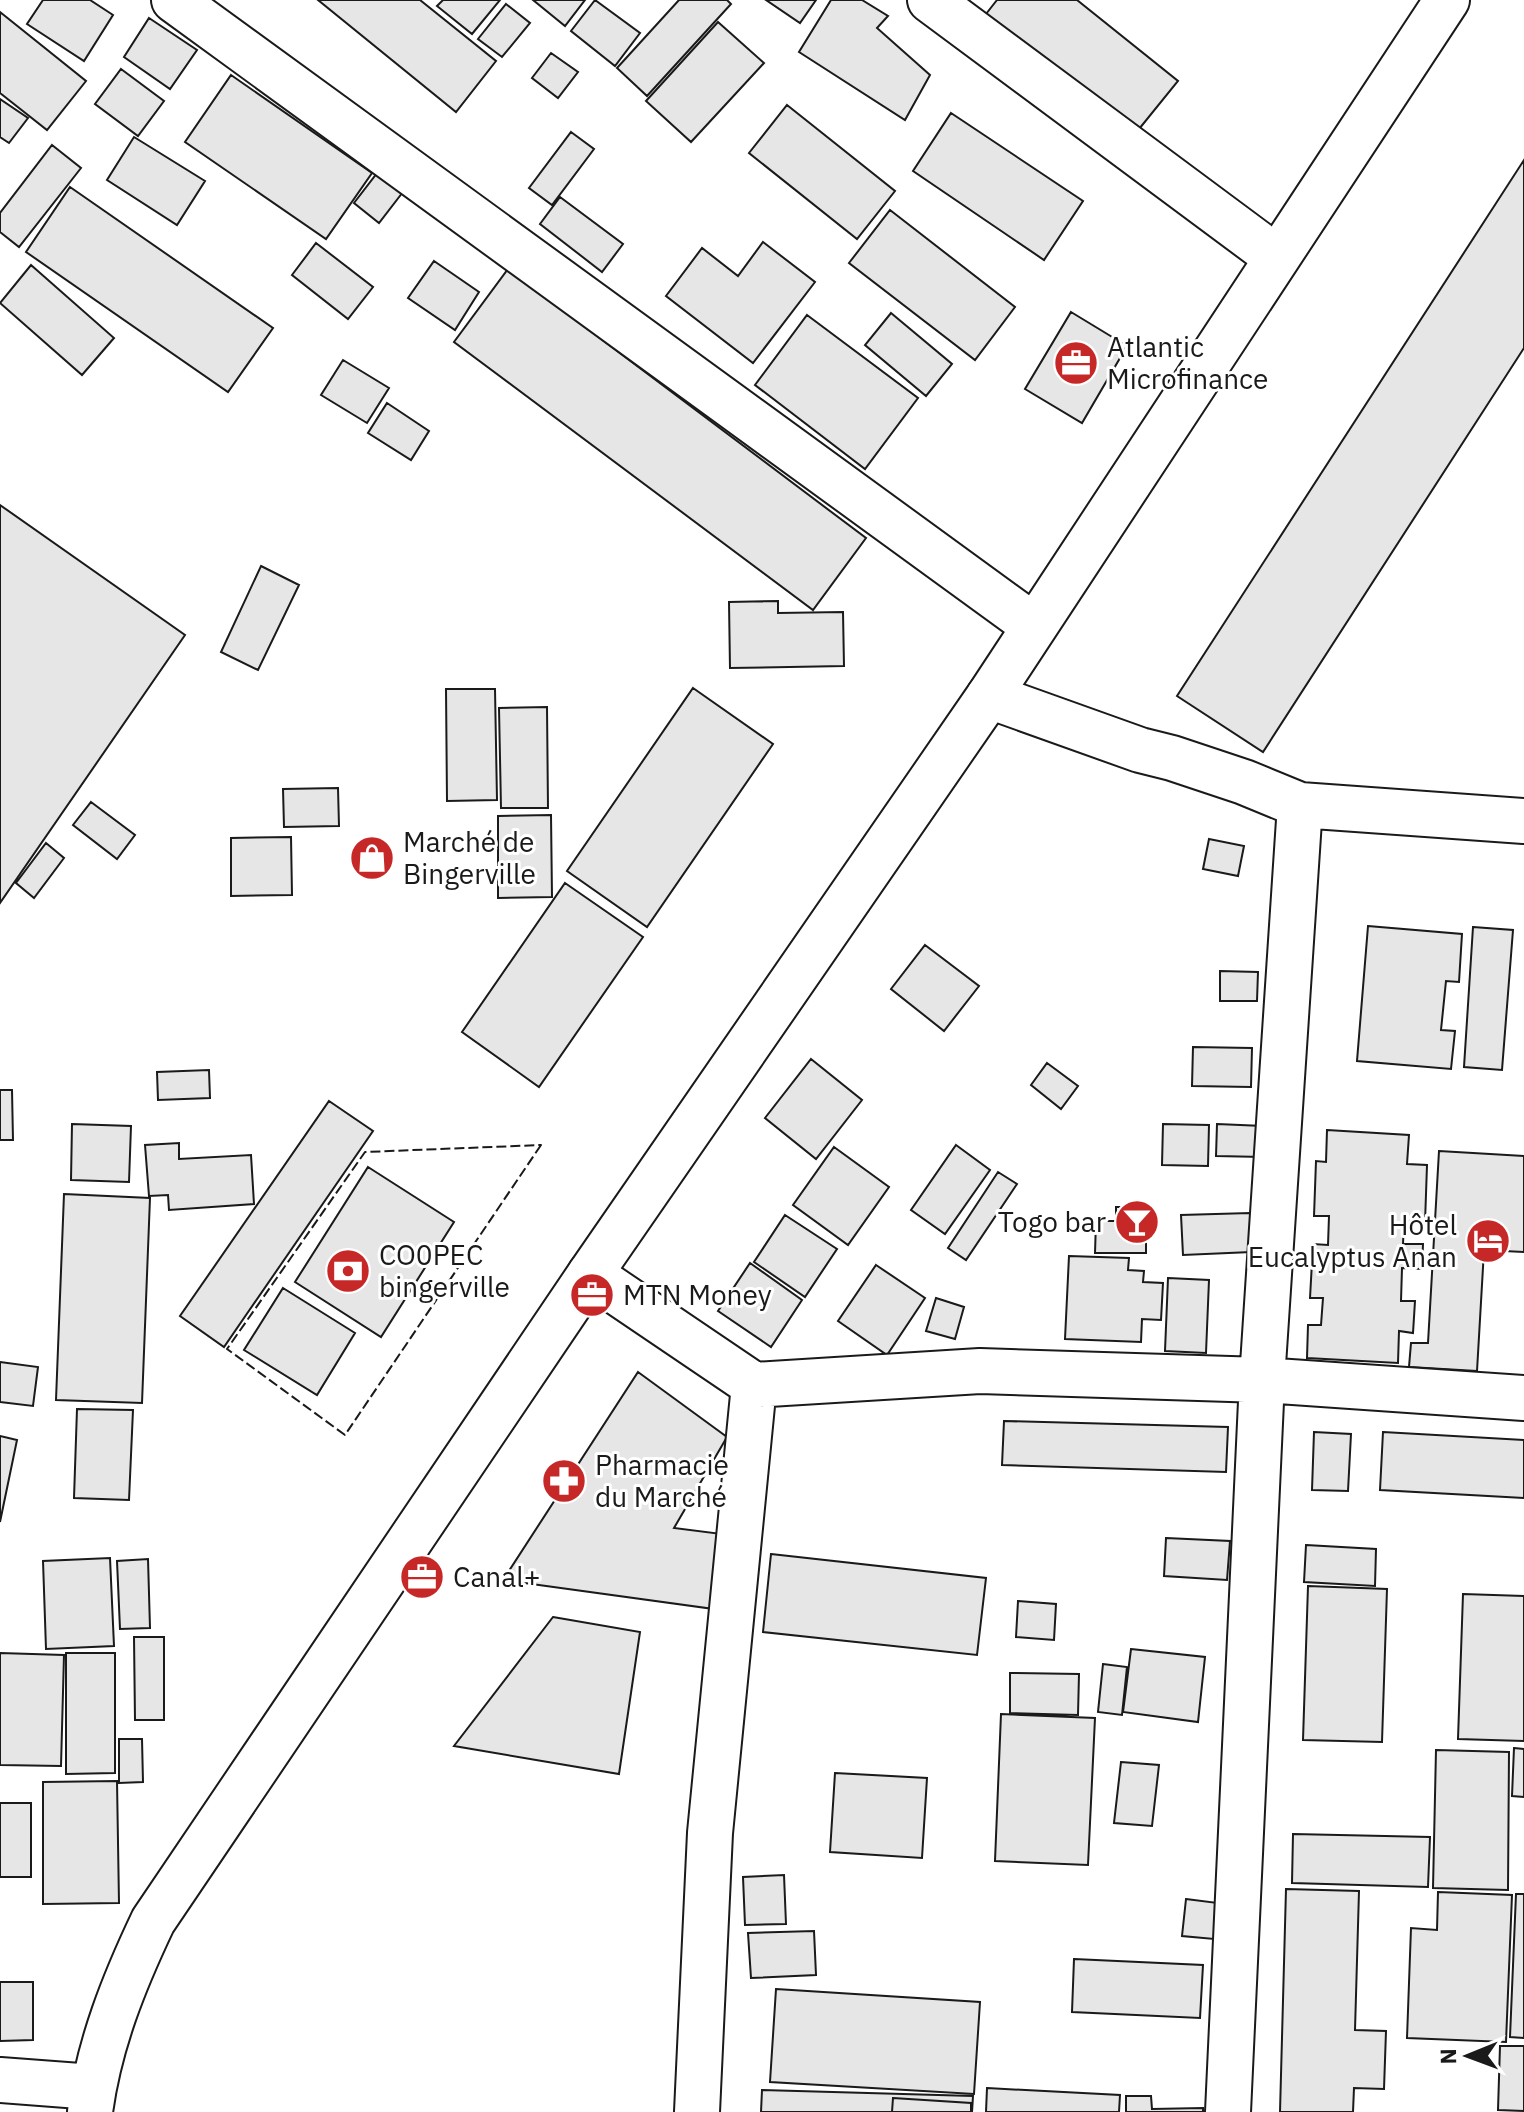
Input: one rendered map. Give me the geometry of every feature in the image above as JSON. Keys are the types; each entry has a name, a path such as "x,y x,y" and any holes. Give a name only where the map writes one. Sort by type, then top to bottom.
{"street":[{"path":"174,0 1034,626"},
{"path":"0,2080 92,2099 123,1986 153,1921 590,1274 989,696 1447,0"},
{"path":"947,5 1276,257"},
{"path":"989,696 1140,750 1229,777 1300,805 1524,821"},
{"path":"1228,2112 1262,1380 1300,805"},
{"path":"590,1274 754,1385 980,1371 1262,1380 1524,1398"},
{"path":"697,2112 710,1833 754,1385"}],"building":[{"path":"43,0 90,0 113,15 84,61 27,24"},
{"path":"318,0 420,0 496,61 456,112"},
{"path":"443,0 500,0 472,34 437,6"},
{"path":"533,0 585,0 565,26"},
{"path":"595,0 640,33 615,66 571,31"},
{"path":"679,0 727,0 731,4 647,96 617,68"},
{"path":"766,0 816,0 800,23"},
{"path":"831,0 862,0 888,16 877,28 930,75 905,120 799,52"},
{"path":"997,0 1077,0 1178,81 1135,134 986,14"},
{"path":"506,4 530,23 502,57 478,39"},
{"path":"0,12 86,81 47,130 0,93"},
{"path":"149,18 197,50 170,89 124,57"},
{"path":"718,22 764,63 691,142 646,101"},
{"path":"551,53 578,72 558,98 532,78"},
{"path":"121,69 164,101 138,136 95,104"},
{"path":"231,75 372,173 326,239 185,142"},
{"path":"0,99 28,118 9,143 0,137"},
{"path":"787,105 895,191 857,239 749,153"},
{"path":"951,113 1083,201 1044,260 913,171"},
{"path":"571,132 594,149 552,205 529,188"},
{"path":"134,137 205,181 177,225 107,180"},
{"path":"52,145 81,168 19,247 0,232 0,213"},
{"path":"1524,160 1524,348 1263,752 1177,696"},
{"path":"381,168 406,188 379,223 354,203"},
{"path":"70,187 273,328 228,392 26,252"},
{"path":"560,197 623,244 602,272 540,224"},
{"path":"890,210 1015,307 975,360 849,263"},
{"path":"763,242 815,282 753,363 666,296 702,248 738,276"},
{"path":"316,243 373,287 348,319 292,275"},
{"path":"434,261 479,292 455,330 408,298"},
{"path":"31,265 114,338 82,375 0,303"},
{"path":"508,269 866,538 813,610 454,342"},
{"path":"1071,312 1127,346 1082,423 1025,389"},
{"path":"891,313 952,364 926,396 865,345"},
{"path":"807,315 918,398 865,469 755,385"},
{"path":"343,360 389,388 367,423 321,395"},
{"path":"387,403 429,431 411,460 368,433"},
{"path":"0,505 185,635 0,903"},
{"path":"261,566 299,585 258,670 221,652"},
{"path":"778,601 778,613 843,612 844,666 730,668 729,602"},
{"path":"693,688 773,744 647,927 567,871"},
{"path":"446,689 495,689 497,800 447,801"},
{"path":"547,707 548,808 501,808 499,708"},
{"path":"338,788 339,826 284,827 283,789"},
{"path":"91,802 135,835 117,859 73,825"},
{"path":"551,815 552,897 498,898 498,816"},
{"path":"291,837 292,895 231,896 231,838"},
{"path":"1209,839 1244,846 1238,876 1203,869"},
{"path":"46,843 64,858 34,898 16,883"},
{"path":"565,883 643,937 539,1087 462,1032"},
{"path":"1368,926 1462,934 1459,982 1446,981 1441,1030 1455,1031 1451,1069 1357,1061"},
{"path":"1473,927 1513,930 1502,1070 1464,1067"},
{"path":"925,945 979,986 944,1031 891,989"},
{"path":"1220,971 1258,972 1257,1001 1220,1001"},
{"path":"1193,1047 1252,1048 1251,1087 1192,1086"},
{"path":"811,1059 862,1100 816,1159 765,1118"},
{"path":"1047,1063 1078,1086 1061,1109 1031,1085"},
{"path":"209,1070 210,1098 158,1100 157,1072"},
{"path":"0,1090 12,1090 13,1140 0,1140"},
{"path":"329,1101 373,1131 224,1347 180,1316"},
{"path":"72,1124 131,1126 129,1182 71,1180"},
{"path":"1163,1124 1209,1125 1208,1166 1162,1165"},
{"path":"1217,1124 1263,1126 1263,1157 1216,1156"},
{"path":"1327,1130 1409,1135 1407,1164 1427,1165 1425,1223 1404,1221 1403,1244 1423,1244 1422,1269 1402,1268 1401,1301 1415,1301 1413,1333 1399,1331 1398,1363 1307,1358 1308,1325 1321,1325 1323,1298 1310,1298 1313,1244 1328,1245 1329,1216 1314,1216 1316,1161 1326,1162"},
{"path":"179,1143 179,1159 251,1155 254,1204 169,1210 168,1195 149,1196 145,1145"},
{"path":"956,1145 990,1170 945,1234 911,1210"},
{"path":"834,1147 889,1187 848,1245 793,1205"},
{"path":"1439,1151 1524,1156 1524,1252 1484,1250 1477,1371 1409,1367 1411,1343 1428,1343"},
{"path":"368,1167 454,1222 381,1337 295,1282"},
{"path":"998,1172 1017,1184 966,1260 948,1248"},
{"path":"64,1194 150,1198 142,1403 56,1400"},
{"path":"1116,1207 1146,1207 1146,1253 1095,1253 1096,1221 1116,1221"},
{"path":"1250,1213 1251,1252 1183,1255 1181,1215"},
{"path":"785,1215 837,1249 805,1297 754,1262"},
{"path":"1069,1256 1129,1258 1128,1270 1144,1271 1143,1282 1163,1283 1161,1320 1142,1319 1141,1342 1065,1339"},
{"path":"750,1263 802,1300 771,1347 718,1311"},
{"path":"876,1265 925,1298 887,1355 838,1321"},
{"path":"1168,1278 1209,1280 1206,1353 1165,1351"},
{"path":"283,1288 355,1333 317,1395 244,1350"},
{"path":"936,1298 964,1307 955,1339 926,1331"},
{"path":"0,1362 38,1367 33,1406 0,1402"},
{"path":"638,1372 727,1437 674,1528 722,1534 714,1609 503,1580"},
{"path":"77,1409 133,1410 129,1500 74,1498"},
{"path":"1004,1421 1228,1427 1226,1472 1002,1465"},
{"path":"1314,1432 1351,1434 1348,1491 1312,1490"},
{"path":"1383,1432 1524,1440 1524,1498 1380,1490"},
{"path":"0,1436 17,1440 0,1522"},
{"path":"1166,1538 1230,1541 1227,1580 1164,1576"},
{"path":"1306,1545 1376,1549 1375,1586 1304,1582"},
{"path":"771,1554 986,1578 977,1655 763,1632"},
{"path":"110,1558 114,1646 46,1649 43,1561"},
{"path":"148,1559 150,1628 120,1629 117,1561"},
{"path":"1308,1586 1387,1589 1382,1742 1303,1740"},
{"path":"1463,1594 1524,1596 1524,1741 1458,1739"},
{"path":"1018,1601 1056,1604 1054,1640 1016,1637"},
{"path":"553,1617 640,1632 619,1774 454,1746"},
{"path":"134,1637 164,1637 164,1720 135,1720"},
{"path":"1131,1649 1205,1657 1198,1722 1123,1712"},
{"path":"0,1653 64,1655 61,1766 0,1765"},
{"path":"66,1653 115,1653 115,1773 66,1774"},
{"path":"1103,1664 1127,1667 1122,1715 1098,1712"},
{"path":"1010,1673 1079,1674 1078,1715 1010,1713"},
{"path":"1001,1714 1095,1718 1088,1865 995,1861"},
{"path":"119,1739 142,1739 143,1782 119,1783"},
{"path":"1514,1748 1524,1749 1524,1797 1512,1796"},
{"path":"1436,1750 1509,1752 1508,1890 1433,1888"},
{"path":"1121,1762 1159,1765 1152,1826 1114,1823"},
{"path":"835,1773 927,1778 922,1858 830,1852"},
{"path":"117,1781 119,1903 43,1904 43,1782"},
{"path":"0,1803 31,1803 31,1877 0,1877"},
{"path":"1293,1834 1430,1837 1428,1887 1292,1883"},
{"path":"784,1875 786,1924 745,1925 743,1877"},
{"path":"1286,1889 1359,1891 1355,2030 1386,2031 1384,2089 1354,2088 1353,2112 1280,2112"},
{"path":"1438,1892 1512,1895 1506,2042 1407,2038 1411,1928 1437,1930"},
{"path":"1516,1894 1524,1894 1524,2038 1510,2037"},
{"path":"1186,1899 1218,1903 1214,1939 1182,1936"},
{"path":"814,1931 816,1975 751,1978 748,1933"},
{"path":"1074,1959 1203,1965 1200,2018 1072,2012"},
{"path":"0,1982 33,1982 33,2040 0,2041"},
{"path":"776,1989 980,2002 974,2094 770,2082"},
{"path":"1500,2046 1524,2046 1524,2111 1498,2110"},
{"path":"987,2088 1120,2095 1119,2112 986,2112"},
{"path":"762,2090 973,2096 972,2112 761,2112"},
{"path":"1126,2096 1151,2096 1152,2109 1203,2108 1203,2112 1126,2112"},
{"path":"893,2098 971,2103 971,2112 892,2112"}],"fence":[{"path":"541,1145 345,1435 227,1349 365,1152 541,1145"}],"place":[{"name":"Atlantic Microfinance","path":"1076,363"},
{"name":"Marché de Bingerville","path":"372,858"},
{"name":"Togo bar","path":"1137,1222"},
{"name":"Hôtel Eucalyptus Anan","path":"1488,1241"},
{"name":"CO0PEC bingerville","path":"348,1271"},
{"name":"MTN Money","path":"592,1295"},
{"name":"Pharmacie du Marché","path":"564,1481"},
{"name":"Canal+","path":"422,1577"}]}
